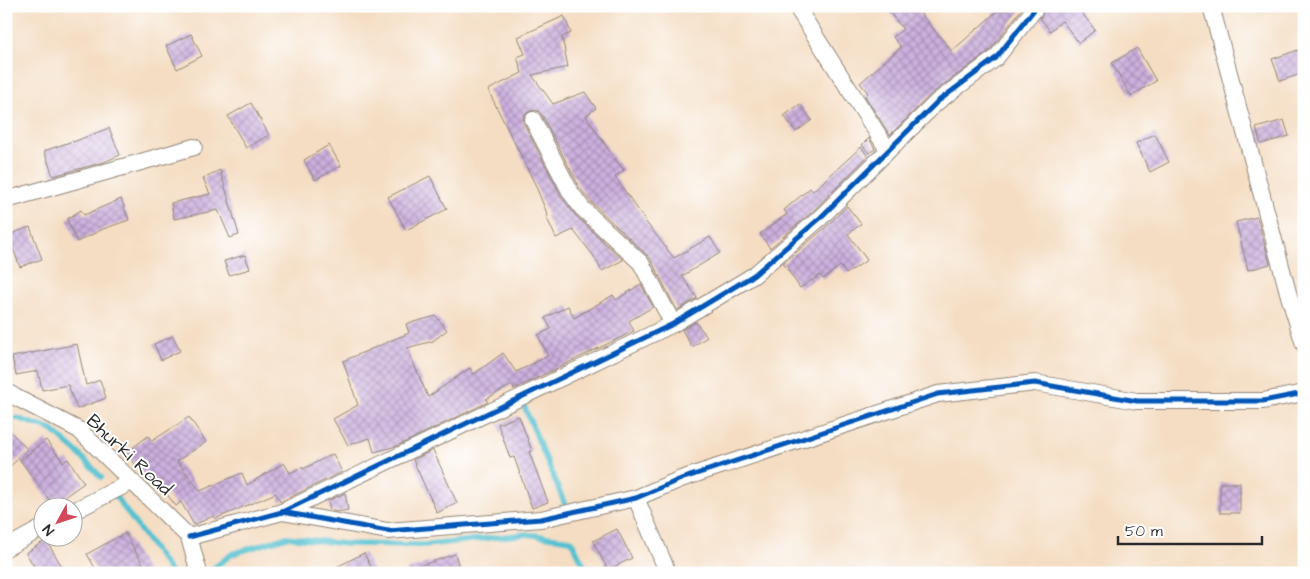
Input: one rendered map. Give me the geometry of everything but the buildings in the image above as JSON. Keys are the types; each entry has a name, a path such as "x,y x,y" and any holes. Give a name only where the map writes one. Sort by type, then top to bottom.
{"street":[{"path":"796,6 888,150"},
{"path":"199,573 189,537 282,512 672,324 754,275 818,219 937,102 996,58 1038,6"},
{"path":"1211,6 1286,287 1304,344"},
{"path":"533,120 570,193 582,208 641,264 672,324"},
{"path":"6,200 194,147"},
{"path":"282,512 388,531 541,520 636,498 681,479 938,394 1035,383 1137,401 1263,401 1304,393"},
{"name":"Bhurki Road","path":"6,391 79,430 189,537"},
{"path":"82,507 131,482"},
{"path":"636,498 668,573"},
{"path":"6,548 32,534"}],"waterway":[{"path":"524,406 566,507"},
{"path":"17,418 52,430 101,477"},
{"path":"116,497 171,573"},
{"path":"207,573 232,554 287,537 345,544 427,545 526,534 571,540 588,573"}],"cycle path":[{"path":"189,537 282,512 673,324 754,275 819,219 937,102 996,58 1037,6"},
{"path":"282,512 388,531 541,519 636,498 681,479 938,394 1035,383 1137,401 1263,401 1304,393"}]}
